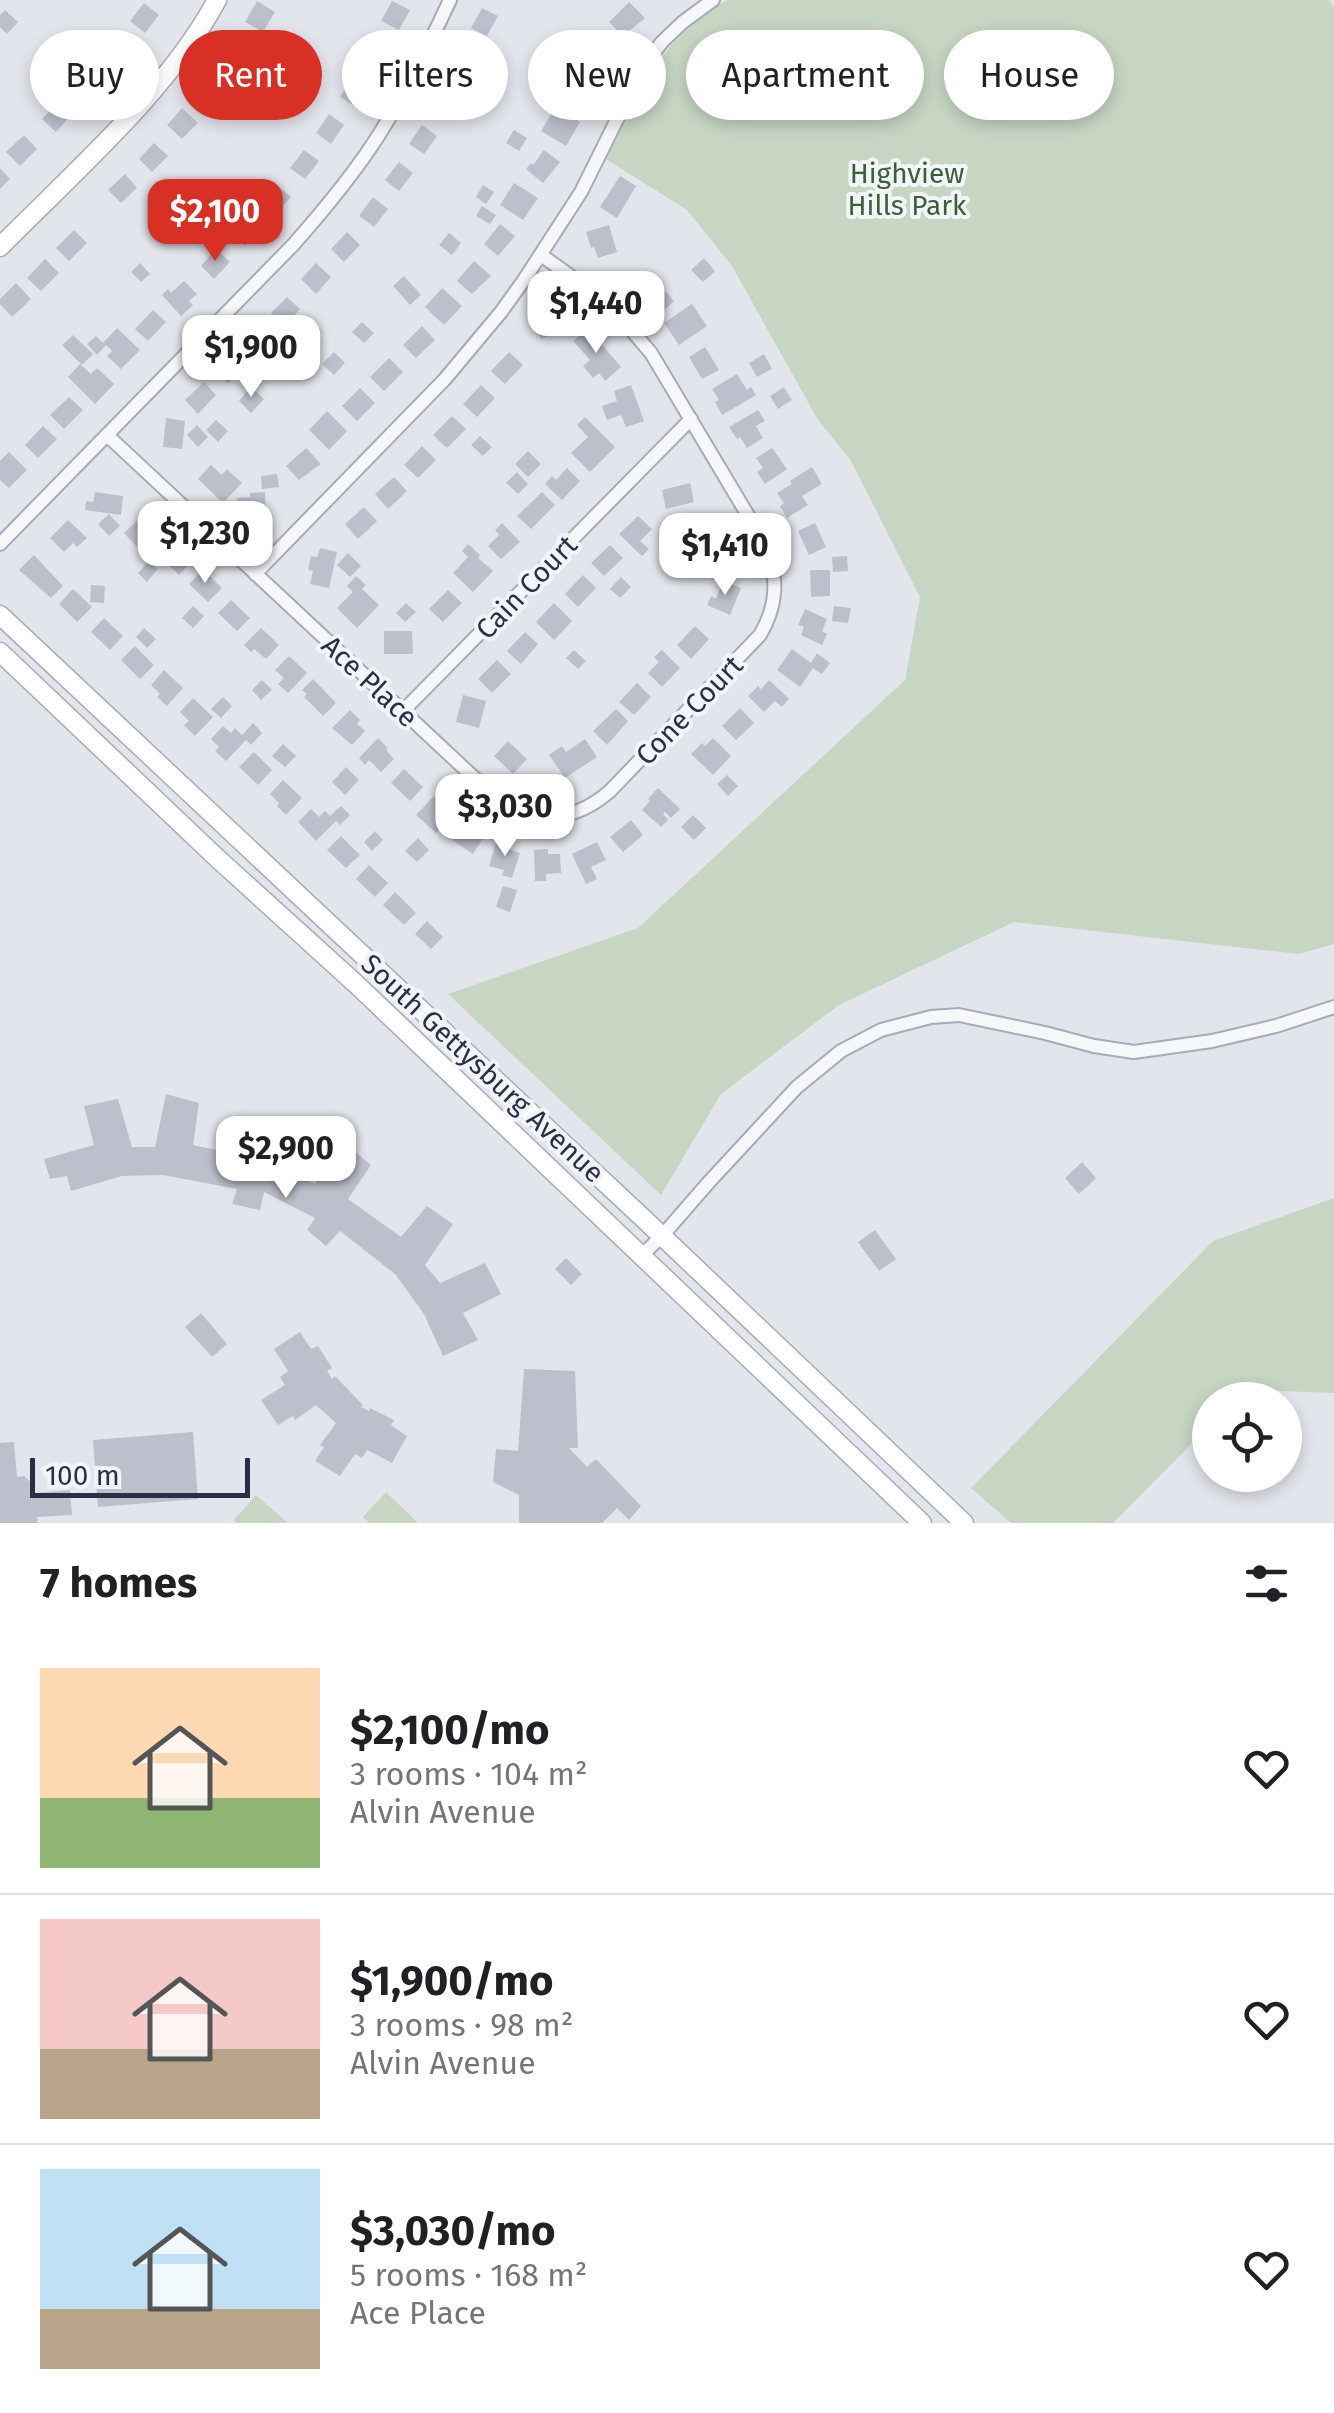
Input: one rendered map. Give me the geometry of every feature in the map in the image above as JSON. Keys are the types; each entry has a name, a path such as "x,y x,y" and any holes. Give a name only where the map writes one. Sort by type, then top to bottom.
{"main road":[{"path":"0,247 164,76 218,0"},
{"name":"South Gettysburg Avenue","path":"0,615 964,1523"},
{"name":"South Gettysburg Avenue","path":"0,652 922,1523"}],"street":[{"path":"0,544 317,218 380,134 450,0"},
{"path":"255,574 445,380 501,312 581,192 644,66 662,42 713,0"},
{"path":"541,255 593,292 623,320 650,353 690,419"},
{"name":"Cone Court","path":"558,817 589,807 610,791 744,654 772,610 776,587 768,549 690,419"},
{"name":"Cain Court","path":"403,711 690,419"},
{"name":"Ace Place","path":"108,436 506,806 534,817 558,817"},
{"path":"642,1255 797,1088 840,1051 881,1030 931,1016 959,1015 1134,1052 1276,1026 1334,1007"},
{"path":"814,1422 835,1400"}],"green space":[{"name":"Highview Hills Park","path":"727,0 1329,0 1334,7 1334,944 1299,954 1014,922 839,1005 721,1094 661,1195 448,994 638,928 905,680 920,597 850,459 818,420 732,266 687,210 606,159 626,120 666,120 666,51 686,31 686,120 924,120 924,30 687,30"},
{"path":"1334,1198 1334,1393 1302,1392 1302,1382 1192,1382 1192,1443 1113,1523 1011,1523 971,1488 1213,1241"},
{"path":"386,1492 418,1523 369,1523 363,1517"},
{"path":"256,1495 288,1523 237,1523 234,1520"}],"building":[{"path":"257,1 275,12 264,30 245,22"},
{"path":"392,1 410,10 399,30 381,21"},
{"path":"629,2 645,18 630,30 617,30 609,22"},
{"path":"144,3 159,15 147,30 130,21"},
{"path":"482,8 498,16 490,30 471,28"},
{"path":"5,10 18,22 7,34 0,27 0,15"},
{"path":"179,111 179,120 198,123 182,139 167,125"},
{"path":"329,114 344,125 331,144 316,133"},
{"path":"43,120 67,120 56,132"},
{"path":"548,120 580,122 566,146 541,131"},
{"path":"422,125 437,136 424,154 409,144"},
{"path":"514,130 527,138 519,151 506,143"},
{"path":"24,135 37,149 20,166 6,152"},
{"path":"154,143 168,156 152,172 139,159"},
{"path":"304,150 319,161 305,179 290,168"},
{"path":"544,150 560,162 543,183 526,169"},
{"path":"399,162 413,173 399,191 385,180"},
{"path":"0,168 10,179 0,189"},
{"path":"125,174 137,188 121,203 108,190"},
{"path":"620,176 636,186 617,218 600,207"},
{"path":"514,183 538,198 523,220 500,205"},
{"path":"277,185 291,197 275,214 261,201"},
{"path":"483,185 494,192 486,204 476,197"},
{"path":"373,197 388,209 374,227 359,216"},
{"path":"482,206 496,215 490,224 476,216"},
{"path":"247,217 260,230 245,246 232,233"},
{"path":"500,224 515,236 498,256 484,244"},
{"path":"609,225 617,252 598,258 586,232"},
{"path":"74,230 87,243 69,261 56,248"},
{"path":"347,232 360,245 344,262 331,249"},
{"path":"449,233 461,243 452,255 439,245"},
{"path":"216,249 230,262 214,279 201,266"},
{"path":"704,258 715,271 703,282 691,270"},
{"path":"45,259 59,273 41,291 27,278"},
{"path":"474,261 491,276 472,294 457,281"},
{"path":"140,263 150,274 141,282 131,272"},
{"path":"316,263 331,277 316,294 301,279"},
{"path":"404,276 421,295 410,305 393,286"},
{"path":"184,281 197,294 189,301 193,305 181,316 162,295 168,289 171,293"},
{"path":"656,281 674,301 660,314 642,294"},
{"path":"16,283 31,299 12,317 0,299"},
{"path":"442,288 462,306 444,325 425,307"},
{"path":"287,297 300,309 284,326 271,313"},
{"path":"692,304 707,326 679,345 664,323"},
{"path":"153,310 166,322 148,341 135,329"},
{"path":"560,310 567,328 541,339 534,321"},
{"path":"362,322 374,333 364,343 352,332"},
{"path":"422,326 435,340 416,358 403,345"},
{"path":"117,328 140,350 121,369 107,356 112,351 106,345 97,355 87,344 96,336 103,343"},
{"path":"257,328 270,341 254,357 241,344"},
{"path":"588,328 621,367 605,381 599,373 593,378 583,366 590,360 573,341"},
{"path":"73,335 93,354 82,365 62,345"},
{"path":"705,347 719,370 702,379 689,357"},
{"path":"231,349 255,372 244,383 236,375 228,383 213,368"},
{"path":"334,352 345,363 334,375 322,364"},
{"path":"509,352 523,365 505,384 491,371"},
{"path":"764,354 772,369 757,377 749,363"},
{"path":"389,358 403,372 384,391 370,377"},
{"path":"80,364 91,374 97,368 114,384 95,404 68,377"},
{"path":"737,374 747,390 751,387 756,395 722,415 712,389"},
{"path":"204,382 216,395 198,414 185,400"},
{"path":"481,385 495,398 477,417 463,404"},
{"path":"631,385 644,421 626,427 621,415 607,420 602,406 617,401 614,391"},
{"path":"251,387 264,399 251,413 239,401"},
{"path":"784,387 792,400 778,409 770,396"},
{"path":"360,388 375,403 357,421 342,406"},
{"path":"69,397 83,410 64,429 50,415"},
{"path":"758,410 765,421 756,426 763,438 747,448 729,427"},
{"path":"327,411 347,431 329,450 309,430"},
{"path":"452,416 466,429 447,448 433,435"},
{"path":"585,417 615,447 590,472 571,453 588,437 577,425"},
{"path":"166,418 185,421 182,449 163,447"},
{"path":"216,420 228,431 218,442 206,430"},
{"path":"197,425 208,437 198,447 187,435"},
{"path":"43,426 57,439 38,458 25,445"},
{"path":"480,436 492,447 483,456 471,445"},
{"path":"422,446 436,460 418,478 404,465"},
{"path":"306,448 321,464 299,480 286,466"},
{"path":"772,448 787,469 765,484 757,472 763,468 756,458"},
{"path":"528,451 541,464 528,477 515,464"},
{"path":"9,452 27,470 9,488 0,480 0,461"},
{"path":"211,465 222,475 227,469 242,483 223,503 198,479"},
{"path":"812,467 822,484 802,496 808,505 787,518 777,493"},
{"path":"567,468 580,481 562,500 545,484 552,476 556,480"},
{"path":"517,472 528,484 518,494 506,483"},
{"path":"277,474 279,487 262,489 261,476"},
{"path":"394,477 407,491 388,509 375,494"},
{"path":"690,483 694,502 666,509 662,490"},
{"path":"95,492 123,496 121,515 85,510 86,501 93,502"},
{"path":"265,492 266,515 238,517 237,498"},
{"path":"542,492 555,505 531,529 517,516"},
{"path":"364,507 377,521 358,539 345,524"},
{"path":"109,514 120,526 109,536 98,524"},
{"path":"144,514 163,534 143,553 124,533"},
{"path":"638,516 652,529 640,541 649,549 642,556 619,534"},
{"path":"68,520 87,538 77,547 73,543 64,552 50,538"},
{"path":"502,523 520,542 501,559 488,546 499,535 495,530"},
{"path":"713,523 726,546 709,556 702,542 695,547 689,537"},
{"path":"815,523 826,547 809,555 798,531"},
{"path":"173,543 192,561 179,575 160,557"},
{"path":"468,544 493,571 473,592 453,573 468,557 462,551"},
{"path":"610,545 623,558 604,576 591,563"},
{"path":"320,548 337,552 329,588 310,584 311,556 317,557"},
{"path":"348,553 361,566 350,577 337,565"},
{"path":"34,555 63,586 51,598 19,570"},
{"path":"847,556 848,571 833,572 832,557"},
{"path":"149,561 158,569 147,582 138,573"},
{"path":"203,570 222,588 208,602 189,584"},
{"path":"810,570 830,570 830,596 811,597"},
{"path":"583,575 596,588 578,607 565,594"},
{"path":"356,576 366,585 362,589 379,605 357,628 337,608 353,592 347,586"},
{"path":"621,577 631,587 620,598 610,589"},
{"path":"723,581 741,588 730,615 707,605 711,596 716,599"},
{"path":"91,585 105,586 104,603 90,602"},
{"path":"73,589 92,607 77,622 59,604"},
{"path":"448,590 462,603 443,622 429,609"},
{"path":"231,600 250,618 237,631 218,613"},
{"path":"406,603 416,612 405,622 396,613"},
{"path":"554,603 572,621 554,640 536,622"},
{"path":"193,606 204,616 193,628 182,618"},
{"path":"834,606 851,608 848,623 832,621"},
{"path":"805,609 827,619 822,645 801,635 804,627 798,625"},
{"path":"104,618 123,636 110,650 91,632"},
{"path":"695,626 709,639 691,659 677,645"},
{"path":"144,628 156,639 147,648 136,637"},
{"path":"261,628 279,645 266,659 244,645"},
{"path":"384,631 412,631 413,654 384,654"},
{"path":"525,632 538,644 521,664 507,651"},
{"path":"135,646 154,665 140,679 121,660"},
{"path":"792,649 811,663 817,653 830,663 822,674 813,668 800,687 777,670"},
{"path":"574,650 586,661 578,669 566,658"},
{"path":"662,650 680,668 662,687 648,673 659,662 654,657"},
{"path":"289,656 307,673 288,693 278,684 284,678 275,670"},
{"path":"497,660 511,674 492,693 478,679"},
{"path":"164,670 183,688 167,706 151,685"},
{"path":"313,679 336,703 323,716 302,690"},
{"path":"262,680 272,690 261,700 252,690"},
{"path":"769,680 789,699 782,707 775,701 764,712 748,696"},
{"path":"637,683 651,697 634,715 619,702"},
{"path":"463,695 486,701 479,728 456,722"},
{"path":"223,697 232,706 221,718 211,709"},
{"path":"193,698 213,717 195,736 184,725 189,721 180,712"},
{"path":"740,708 754,723 736,740 722,726"},
{"path":"616,709 628,721 607,745 593,731"},
{"path":"350,710 365,731 352,745 332,728"},
{"path":"253,723 262,733 251,745 246,740 226,761 215,751 219,747 211,739 223,726 231,733 235,728 242,735"},
{"path":"378,738 394,759 381,772 369,760 365,765 359,758"},
{"path":"713,738 731,756 713,775 691,754"},
{"path":"585,739 597,757 565,778 549,755 562,746 566,752"},
{"path":"508,741 527,759 513,774 494,756"},
{"path":"283,744 296,756 285,767 272,756"},
{"path":"254,752 272,770 258,785 239,767"},
{"path":"346,767 359,780 345,795 332,782"},
{"path":"404,769 423,787 410,801 391,783"},
{"path":"727,775 738,786 728,796 717,784"},
{"path":"283,780 302,798 286,815 270,794"},
{"path":"658,788 680,809 671,818 665,812 668,820 661,827 642,810"},
{"path":"434,796 454,814 436,833 416,815"},
{"path":"341,806 350,815 340,825 336,821 316,841 298,822 311,809 319,817 325,811 330,816"},
{"path":"693,815 706,828 694,840 681,827"},
{"path":"631,820 643,835 623,852 610,837"},
{"path":"462,824 483,838 473,854 452,840"},
{"path":"375,831 383,840 372,851 364,842"},
{"path":"341,836 360,855 346,868 327,850"},
{"path":"418,838 429,850 417,862 405,851"},
{"path":"497,840 520,853 512,878 502,875 504,870 489,866"},
{"path":"597,842 606,860 591,867 597,879 586,884 572,854"},
{"path":"548,849 548,854 560,854 561,873 546,874 546,881 535,881 534,850"},
{"path":"369,865 388,883 375,897 356,879"},
{"path":"503,886 517,890 510,912 496,907"},
{"path":"395,892 416,913 404,925 383,905"},
{"path":"427,921 443,937 431,949 415,934"},
{"path":"166,1094 199,1103 193,1145 257,1159 268,1117 300,1125 292,1174 315,1184 344,1143 371,1165 348,1199 401,1237 427,1206 453,1224 425,1265 440,1283 485,1263 501,1294 463,1313 478,1340 443,1356 424,1314 395,1274 340,1231 326,1246 307,1230 315,1218 264,1192 260,1210 232,1204 237,1189 163,1175 122,1176 71,1191 67,1176 50,1179 44,1159 94,1145 84,1106 118,1099 132,1147 155,1147"},
{"path":"1082,1162 1096,1178 1079,1194 1065,1178"},
{"path":"875,1230 896,1259 879,1271 858,1242"},
{"path":"566,1258 582,1274 571,1285 555,1269"},
{"path":"201,1313 227,1344 212,1357 185,1327"},
{"path":"300,1332 311,1349 318,1346 332,1368 327,1371 332,1379 335,1376 361,1407 394,1420 391,1425 407,1436 392,1463 367,1450 362,1458 355,1454 340,1476 315,1461 324,1447 320,1445 336,1423 316,1405 295,1420 293,1416 278,1425 261,1400 285,1385 280,1377 288,1371 274,1349"},
{"path":"524,1369 575,1371 578,1448 569,1448 587,1467 596,1459 641,1506 629,1520 617,1508 602,1523 519,1523 519,1495 493,1482 496,1449 518,1451"},
{"path":"193,1432 198,1499 98,1507 93,1440"},
{"path":"14,1442 17,1477 24,1476 34,1485 35,1493 70,1490 72,1515 37,1517 38,1523 0,1523 0,1443"}]}
